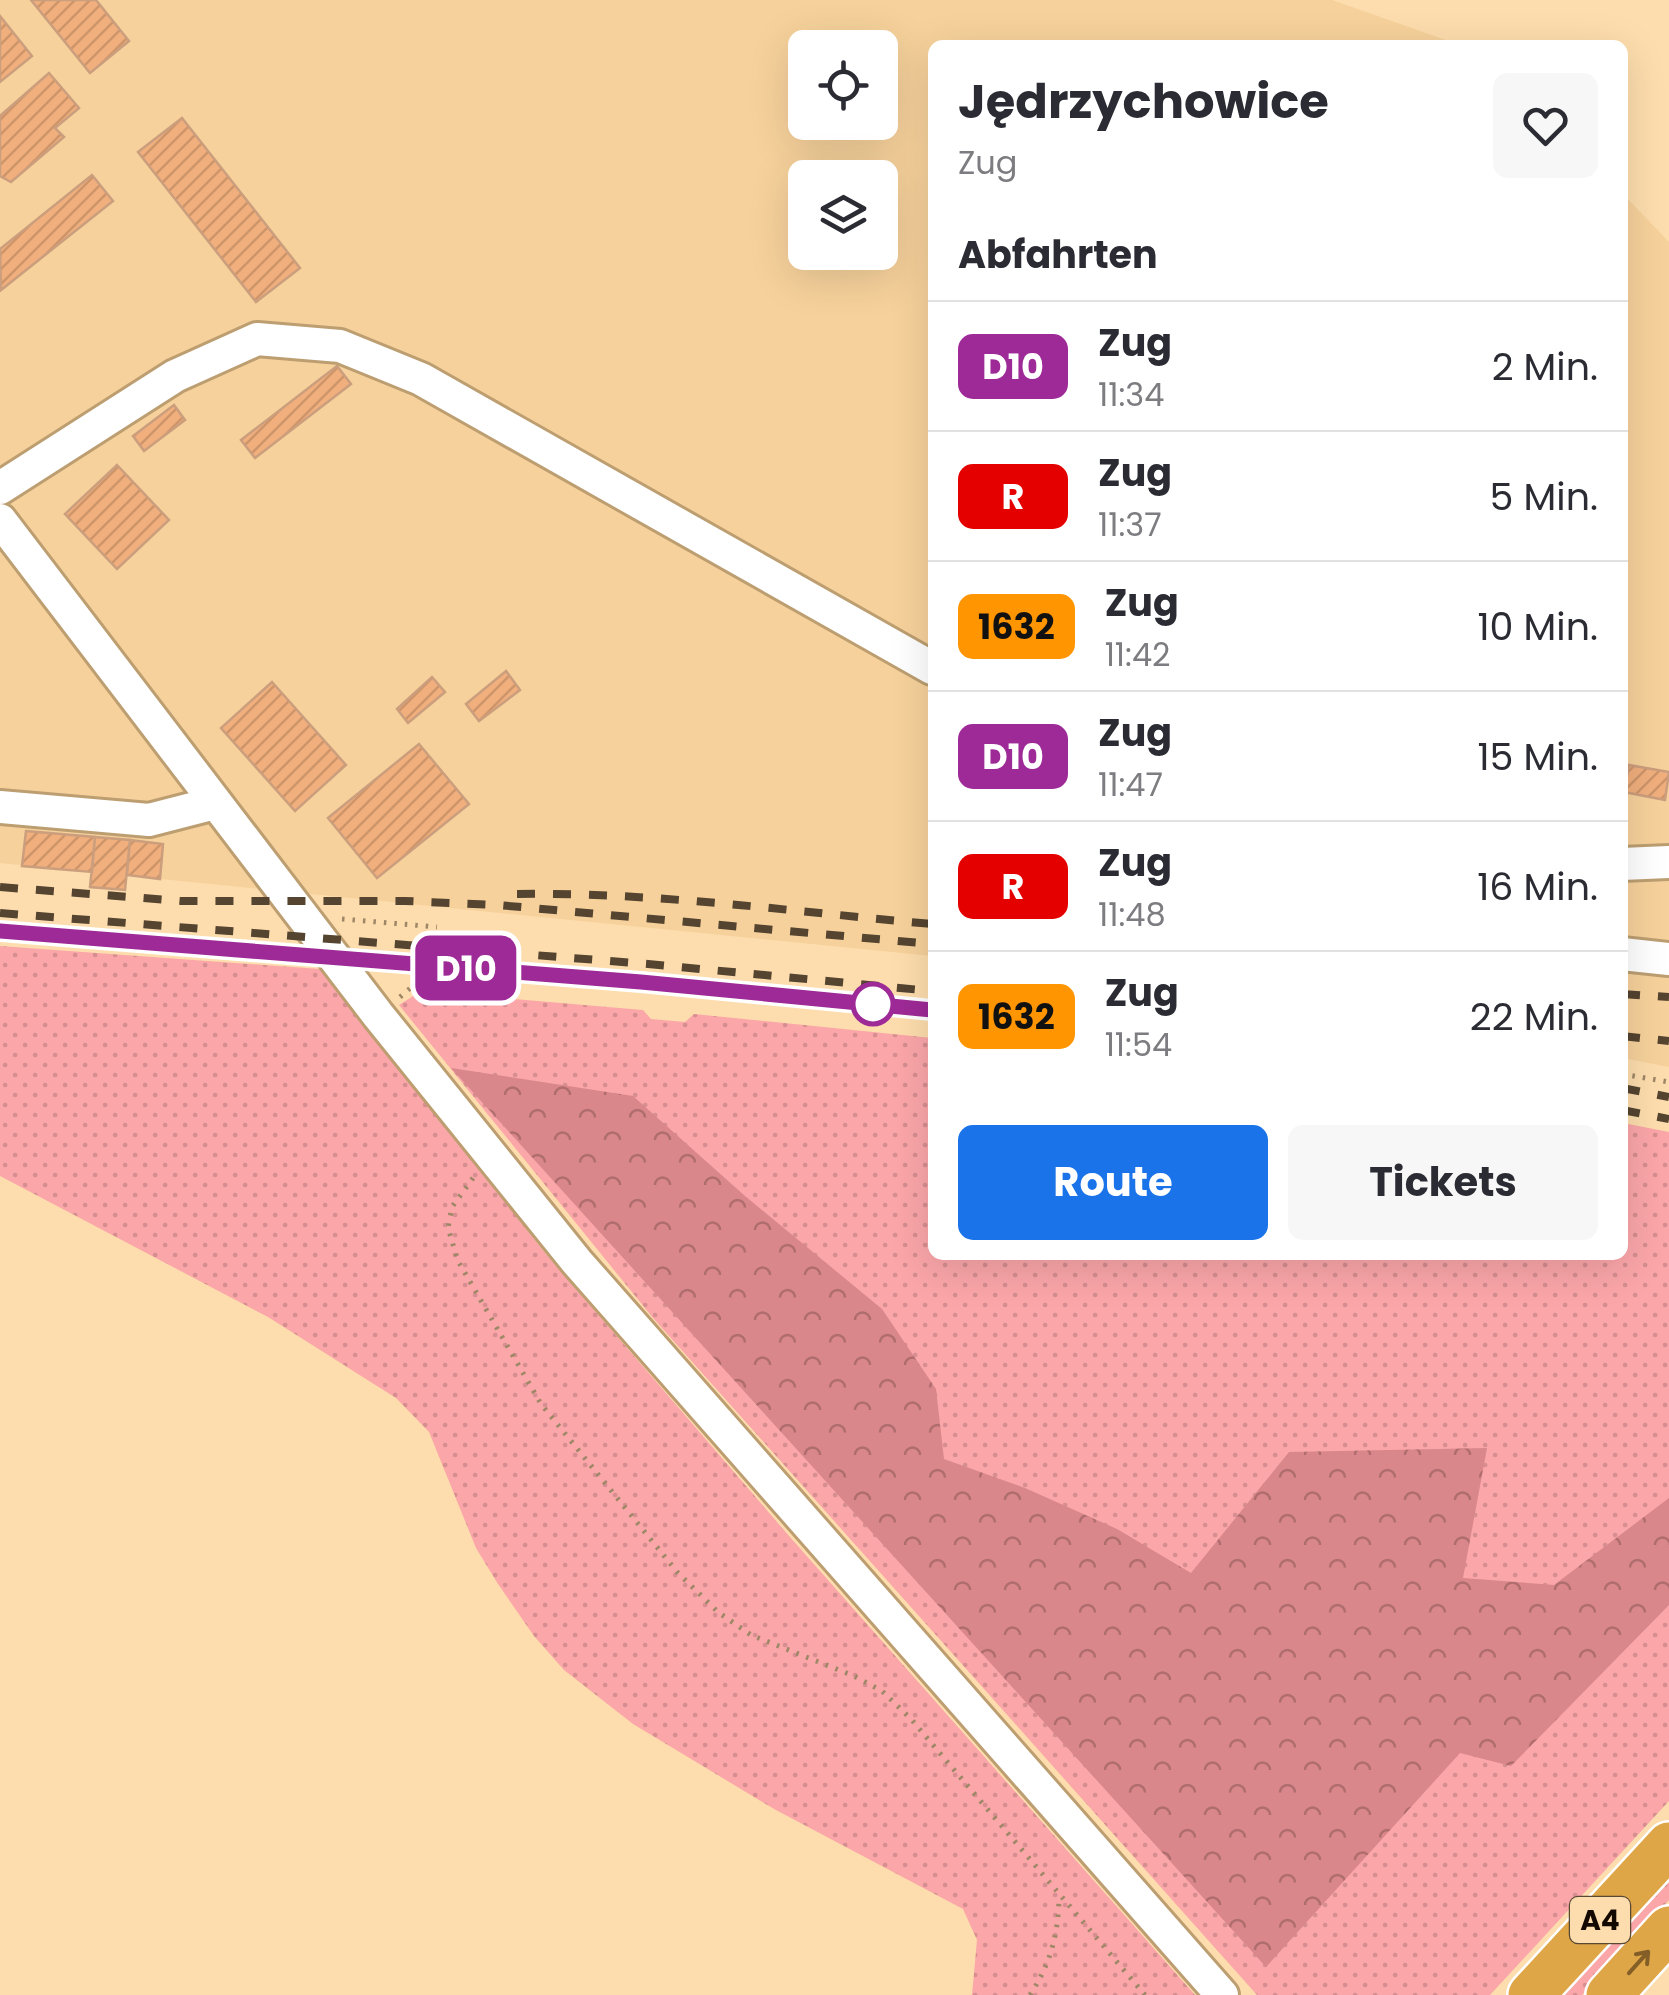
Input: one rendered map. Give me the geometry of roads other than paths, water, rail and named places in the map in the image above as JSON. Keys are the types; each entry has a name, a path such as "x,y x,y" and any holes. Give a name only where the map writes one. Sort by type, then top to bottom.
{"highway":[{"name":"A4","path":"1532,1995 1669,1845"},
{"name":"A4","path":"1608,1995 1669,1929"}],"street":[{"path":"0,488 175,376 257,339 340,346 421,379 928,666"},
{"path":"0,520 215,803 576,1262 1222,1995"},
{"path":"0,807 149,820 215,803"},
{"path":"1628,864 1669,862"},
{"path":"1628,955 1669,959"}],"railway":[{"path":"0,887 181,901 498,905 928,944"},
{"path":"517,894 673,899 928,924"},
{"path":"0,913 648,964 928,991"},
{"path":"0,931 641,982 928,1010"},
{"path":"1628,994 1669,997"},
{"path":"1628,1037 1669,1041"},
{"path":"1628,1089 1669,1097"},
{"path":"1628,1111 1669,1119"}],"train":[{"name":"D10","path":"0,931 641,982 928,1010"}]}
